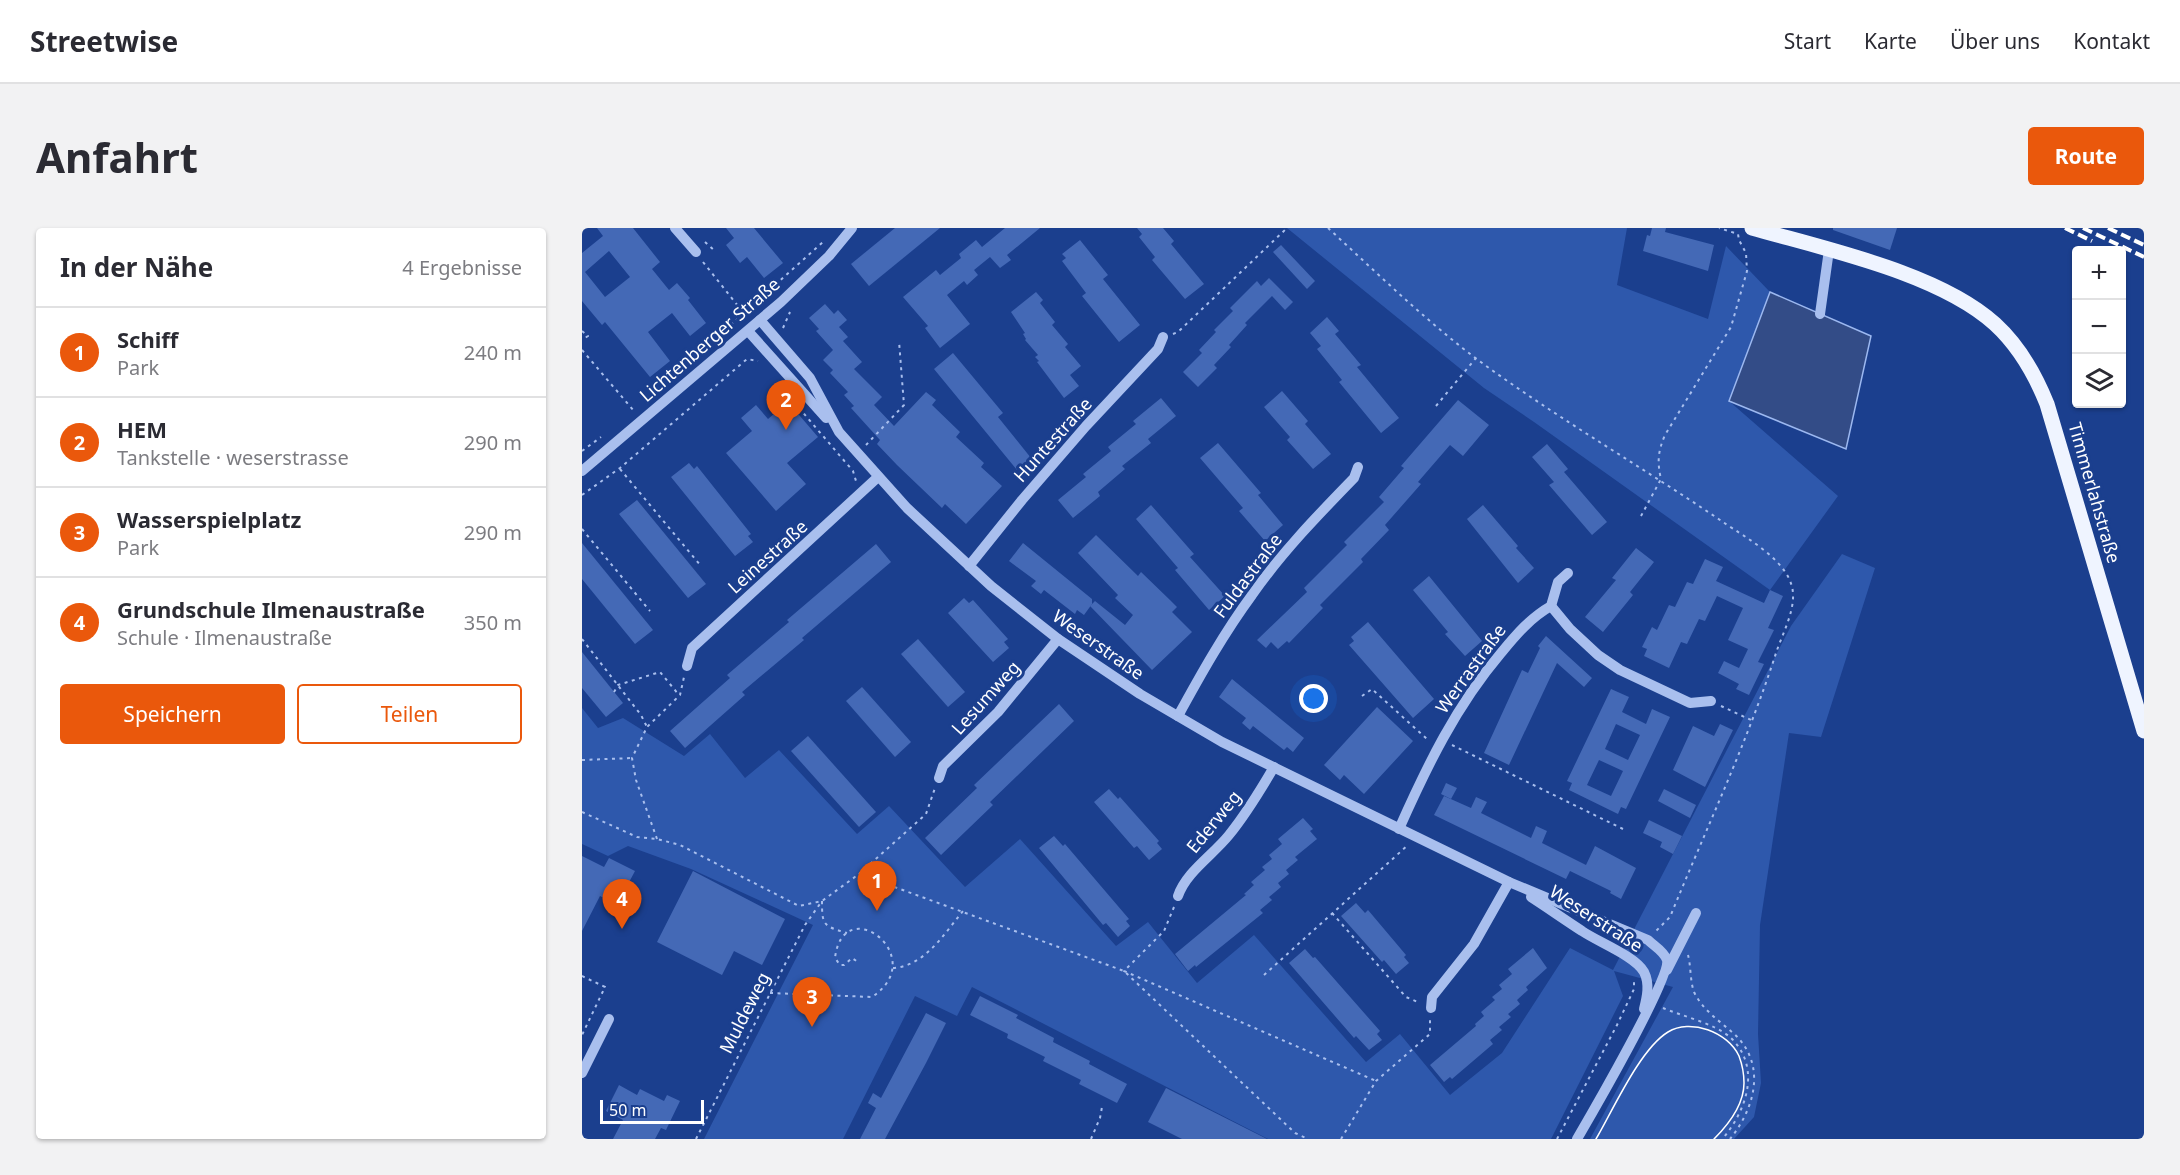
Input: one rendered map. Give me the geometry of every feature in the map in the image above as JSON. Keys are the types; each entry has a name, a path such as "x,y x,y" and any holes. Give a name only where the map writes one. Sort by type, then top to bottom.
{"main road":[{"name":"Timmerlahstraße","path":"1752,228 1889,269 1964,301 1996,324 2027,362 2047,404 2144,731"}],"street":[{"path":"675,228 696,252"},
{"name":"Lichtenberger Straße","path":"582,471 807,278 852,228"},
{"path":"1820,314 1829,250"},
{"path":"754,325 839,432"},
{"name":"Weserstraße","path":"754,325 810,378 839,432 907,508 969,566 1058,639 1104,671 1222,742 1509,882 1648,940 1661,951 1667,960 1667,970"},
{"name":"Huntestraße","path":"969,566 1035,484 1158,349 1163,337"},
{"name":"Fuldastraße","path":"1178,716 1205,665 1252,594 1300,534 1354,478 1358,467"},
{"name":"Leinestraße","path":"687,666 692,648 878,477"},
{"path":"1568,573 1558,582 1551,606 1570,629 1620,670 1690,703 1710,701"},
{"name":"Werrastraße","path":"1399,829 1422,776 1464,701 1497,658 1535,615 1551,606"},
{"name":"Lesumweg","path":"939,778 943,766 998,712 1058,639"},
{"name":"Ederweg","path":"1178,896 1182,883 1228,836 1274,768"},
{"path":"1431,1008 1432,997 1474,944 1509,882"},
{"name":"Weserstraße","path":"1509,882 1583,932 1637,964 1644,972 1647,995 1627,1048"},
{"path":"1577,1139 1652,1004 1696,913"},
{"path":"582,1073 609,1019"}],"path":[{"path":"1163,337 1178,332 1287,228"},
{"path":"1328,228 1390,286 1476,358 1583,432 1661,479 1770,555 1784,569 1791,582 1793,594 1791,608 1766,684 1670,916 1648,940"},
{"path":"1641,516 1661,479 1657,462 1659,449 1674,419 1731,327 1747,271 1746,253 1738,234 1719,228"},
{"path":"685,366 828,237"},
{"path":"696,252 754,325"},
{"path":"582,331 588,336 582,340"},
{"path":"857,453 904,405 899,341"},
{"path":"582,350 641,420"},
{"path":"1436,406 1476,358"},
{"path":"582,495 620,468 747,359 758,361"},
{"path":"794,402 854,471 856,480 865,490"},
{"path":"620,468 701,566"},
{"path":"582,529 650,611"},
{"path":"582,639 648,727"},
{"path":"657,839 636,780 632,758 648,727 680,695 687,666"},
{"path":"614,692 618,685 660,672 680,695"},
{"path":"1362,696 1372,689 1439,744 1627,831"},
{"path":"1710,701 1751,720"},
{"path":"582,760 632,758"},
{"path":"582,812 637,837 680,844 799,906 822,901 859,874 926,814 939,778"},
{"path":"1264,975 1416,838"},
{"path":"859,874 1124,971 1376,1081"},
{"path":"1124,971 1164,932 1178,896"},
{"path":"822,901 822,920 828,927 846,933"},
{"name":"Muldeweg","path":"696,1139 805,925 822,901"},
{"path":"893,968 915,962 934,946 963,911"},
{"path":"1332,913 1406,997 1431,1008 1430,1034 1376,1081 1341,1139"},
{"path":"1670,916 1683,938 1694,991 1713,1018 1733,1033 1747,1049 1753,1066 1754,1088 1749,1108 1730,1139"},
{"path":"770,993 872,997 879,993 890,978 893,968 886,943 874,932 858,928 846,933 836,949 836,963 844,965 852,958 858,962"},
{"path":"1557,1139 1634,989 1633,974 1637,964"},
{"path":"1124,971 1295,1133 1308,1139"},
{"path":"582,976 605,987 582,1035"},
{"path":"1652,1004 1730,1037 1742,1052 1748,1067 1749,1087 1744,1106 1734,1125 1724,1137"},
{"path":"1710,1027 1713,1018"},
{"path":"1091,1139 1102,1107"},
{"path":"1291,1139 1295,1133"}],"shaded area":[{"path":"1287,228 1627,228 1617,285 1708,319 1726,246 1770,292 1729,401 1838,496 1770,590 1484,388"},
{"path":"1770,292 1871,336 1846,449 1729,401"},
{"path":"1842,554 1875,568 1821,737 1789,733 1760,925 1758,1034 1761,1083 1754,1117 1734,1139 1590,1139 1673,987 1614,971 1623,996 1551,1139 1268,1139 972,987 957,1016 915,996 843,1139 704,1139 813,925 691,869 628,846 608,856 582,844 582,708 598,728 623,718 684,756 710,734 745,778 779,750 857,834 889,806 965,887 1020,839 1116,946 1148,922 1197,983 1254,935 1366,1062 1400,1034 1450,1095 1502,1053 1570,948 1613,970 1791,626"}],"building":[{"path":"597,228 633,228 660,262 652,269 669,290 677,283 706,323 690,336 672,313 648,332 670,361 650,377 605,322 602,325 582,301 582,253 603,236","holes":["609,251 630,277 605,297 585,272"]},
{"path":"726,228 754,228 783,263 764,278 747,257 740,263 726,245 734,238"},
{"path":"895,228 940,228 869,286 851,264"},
{"path":"1005,228 1040,228 1007,255 1011,260 1000,268 990,257 974,270 978,275 967,285 964,281 947,295 970,324 940,348 925,328 928,326 903,297 936,270 940,275 961,258 959,254 976,240 982,247"},
{"path":"1137,228 1163,228 1174,241 1171,244 1204,284 1185,299 1152,260 1155,257 1139,237 1142,234"},
{"path":"1652,228 1666,228 1665,232 1714,245 1708,271 1643,251 1647,235 1650,236"},
{"path":"1833,228 1897,228 1890,250 1833,230"},
{"path":"1080,240 1108,275 1103,279 1140,325 1119,342 1082,296 1086,293 1062,261 1066,258 1062,254"},
{"path":"1281,245 1315,281 1307,289 1273,252"},
{"path":"1269,278 1293,302 1285,310 1272,296 1245,323 1247,325 1229,345 1231,347 1214,365 1217,368 1198,387 1183,372 1202,353 1199,350 1216,332 1214,330 1233,311 1230,308 1257,281 1261,286"},
{"path":"1036,292 1043,300 1040,303 1055,322 1052,325 1068,344 1065,347 1081,366 1070,375 1079,386 1064,398 1037,362 1039,361 1035,357 1038,355 1025,340 1023,334 1025,333 1011,312"},
{"path":"825,304 834,314 838,310 847,320 839,327 848,337 843,341 862,362 854,369 882,397 874,405 894,426 926,392 936,400 932,405 960,432 956,437 984,463 981,467 1002,486 966,524 945,504 942,508 897,465 877,444 880,440 851,408 854,406 844,395 848,392 830,373 833,370 823,360 833,350 816,331 819,329 809,318"},
{"path":"1327,317 1339,331 1335,334 1361,365 1357,367 1399,418 1381,433 1339,382 1342,380 1317,349 1321,346 1310,333"},
{"path":"953,353 1003,413 998,417 1031,458 1017,470 934,369"},
{"path":"1282,391 1308,421 1305,424 1331,454 1313,469 1287,440 1290,437 1264,407"},
{"path":"1161,398 1176,416 1148,439 1151,443 1122,466 1125,469 1098,492 1100,496 1073,518 1058,500 1086,477 1083,474 1111,451 1108,447 1136,424 1133,421"},
{"path":"1458,400 1489,425 1463,456 1450,445 1418,482 1421,484 1385,525 1389,530 1361,559 1363,562 1320,605 1323,608 1289,643 1287,641 1278,649 1271,642 1266,648 1257,640 1307,592 1304,588 1347,545 1344,542 1384,502 1379,497 1404,468 1401,466"},
{"path":"788,402 818,437 787,463 806,484 776,511 726,453 752,431 741,418 756,405 768,419"},
{"path":"1218,443 1261,493 1258,495 1283,525 1265,541 1239,511 1243,508 1200,458"},
{"path":"1547,444 1568,469 1564,472 1607,522 1592,535 1549,485 1554,482 1532,457"},
{"path":"689,463 694,469 697,466 751,534 748,536 753,542 735,556 671,477"},
{"path":"637,500 706,584 688,598 619,514"},
{"path":"1151,505 1194,554 1190,557 1225,596 1209,610 1175,570 1178,568 1136,519"},
{"path":"1483,505 1534,568 1518,583 1467,519"},
{"path":"1096,535 1138,576 1141,572 1177,607 1172,612 1192,632 1152,670 1090,606 1095,601 1125,625 1133,615 1115,598 1118,595 1078,553"},
{"path":"582,543 653,630 635,644 582,579"},
{"path":"1023,543 1092,599 1092,604 1084,615 1077,610 1075,614 1044,590 1041,594 1031,586 1036,581 1009,561"},
{"path":"876,544 891,562 742,692 745,695 685,748 670,731 730,678 727,675 789,622 787,620"},
{"path":"1636,548 1654,562 1630,592 1633,595 1603,632 1585,617 1616,580 1612,578"},
{"path":"1705,559 1723,567 1716,581 1764,603 1770,590 1783,596 1768,628 1774,630 1758,662 1764,664 1749,695 1736,689 1739,684 1718,673 1724,661 1739,668 1748,649 1728,640 1743,608 1717,596 1705,621 1699,619 1687,644 1681,642 1669,668 1644,656 1647,649 1642,647 1652,627 1657,630 1669,605 1675,607 1687,582 1693,584"},
{"path":"1429,576 1482,641 1465,656 1445,634 1448,632 1413,590"},
{"path":"964,598 969,603 973,600 1008,639 1004,642 1009,648 993,662 948,613"},
{"path":"1368,622 1434,699 1413,718 1349,645 1354,641 1351,637"},
{"path":"1546,636 1592,678 1584,687 1557,663 1509,765 1484,753 1522,670 1528,673 1540,648 1538,646"},
{"path":"918,639 965,692 948,707 901,654"},
{"path":"582,652 623,703 606,717 582,688"},
{"path":"1232,679 1304,738 1293,752 1287,747 1284,750 1253,726 1250,730 1242,723 1246,718 1219,697"},
{"path":"862,687 911,742 895,757 846,701"},
{"path":"1611,689 1629,697 1622,712 1646,724 1652,709 1670,717 1626,809 1621,807 1618,814 1569,790 1572,783 1567,781","holes":["1616,724 1640,735 1628,760 1605,749","1599,760 1623,771 1611,796 1587,785"]},
{"path":"1059,704 1074,721 990,802 993,805 941,855 925,838 977,788 974,785"},
{"path":"1377,707 1413,741 1364,794 1344,775 1340,780 1324,765"},
{"path":"1720,724 1733,730 1705,787 1673,770 1693,726 1714,736"},
{"path":"808,736 876,812 859,827 791,751"},
{"path":"1446,783 1457,788 1451,799 1441,794"},
{"path":"1109,789 1118,799 1120,797 1159,841 1157,843 1162,849 1149,860 1137,846 1134,848 1094,802"},
{"path":"1664,789 1696,805 1690,818 1658,801"},
{"path":"1444,796 1471,808 1476,797 1487,802 1481,813 1531,838 1536,826 1547,831 1542,843 1586,865 1595,846 1636,868 1621,899 1610,893 1611,891 1570,871 1566,879 1434,815"},
{"path":"1303,818 1313,829 1310,831 1317,839 1295,857 1298,860 1286,870 1289,874 1278,883 1281,887 1269,897 1272,900 1260,910 1263,913 1188,971 1175,954 1246,895 1244,894 1254,885 1251,882 1265,870 1262,867 1272,859 1269,855 1282,844 1278,839"},
{"path":"1649,820 1682,836 1673,854 1660,847 1662,842 1643,833"},
{"path":"1054,836 1063,846 1065,844 1129,919 1126,921 1130,926 1118,937 1106,923 1103,925 1039,848"},
{"path":"582,856 604,867 609,858 635,871 617,905 600,896 582,931"},
{"path":"693,871 785,919 762,965 734,951 722,975 657,942"},
{"path":"1356,903 1365,913 1368,910 1406,955 1404,957 1409,963 1396,974 1384,960 1382,962 1341,916"},
{"path":"1533,948 1547,968 1526,987 1528,990 1517,1000 1520,1004 1508,1014 1511,1017 1499,1027 1502,1030 1490,1040 1493,1044 1452,1079 1450,1077 1444,1082 1430,1065 1476,1026 1475,1024 1484,1016 1481,1012 1495,1000 1492,997 1502,989 1499,985 1512,974 1508,969"},
{"path":"1305,949 1313,958 1315,957 1380,1031 1377,1034 1382,1040 1369,1050 1356,1036 1354,1038 1289,963"},
{"path":"980,996 1018,1015 1016,1018 1054,1038 1053,1042 1127,1084 1117,1103 1079,1084 1081,1080 1043,1061 1045,1057 1007,1038 1008,1034 970,1015"},
{"path":"926,1013 946,1023 926,1063 885,1139 860,1139 876,1108 868,1103 873,1093 881,1098"},
{"path":"619,1085 637,1095 640,1089 664,1101 667,1095 680,1101 666,1130 661,1128 655,1139 613,1139 623,1120 606,1111"},
{"path":"1166,1088 1267,1139 1182,1139 1148,1122"}],"tram line":[{"path":"1596,1139 1647,1052 1668,1032 1687,1026 1718,1034 1734,1048 1742,1066 1744,1083 1741,1099 1730,1121 1714,1139"}],"railway":[{"path":"2065,228 2092,241"},
{"path":"2083,228 2144,257"},
{"path":"2108,228 2144,245"}],"place":[{"name":"HEM","path":"786,430"},
{"name":"Schiff","path":"877,911"},
{"name":"Grundschule Ilmenaustraße","path":"622,929"},
{"name":"Wasserspielplatz","path":"812,1027"}]}
